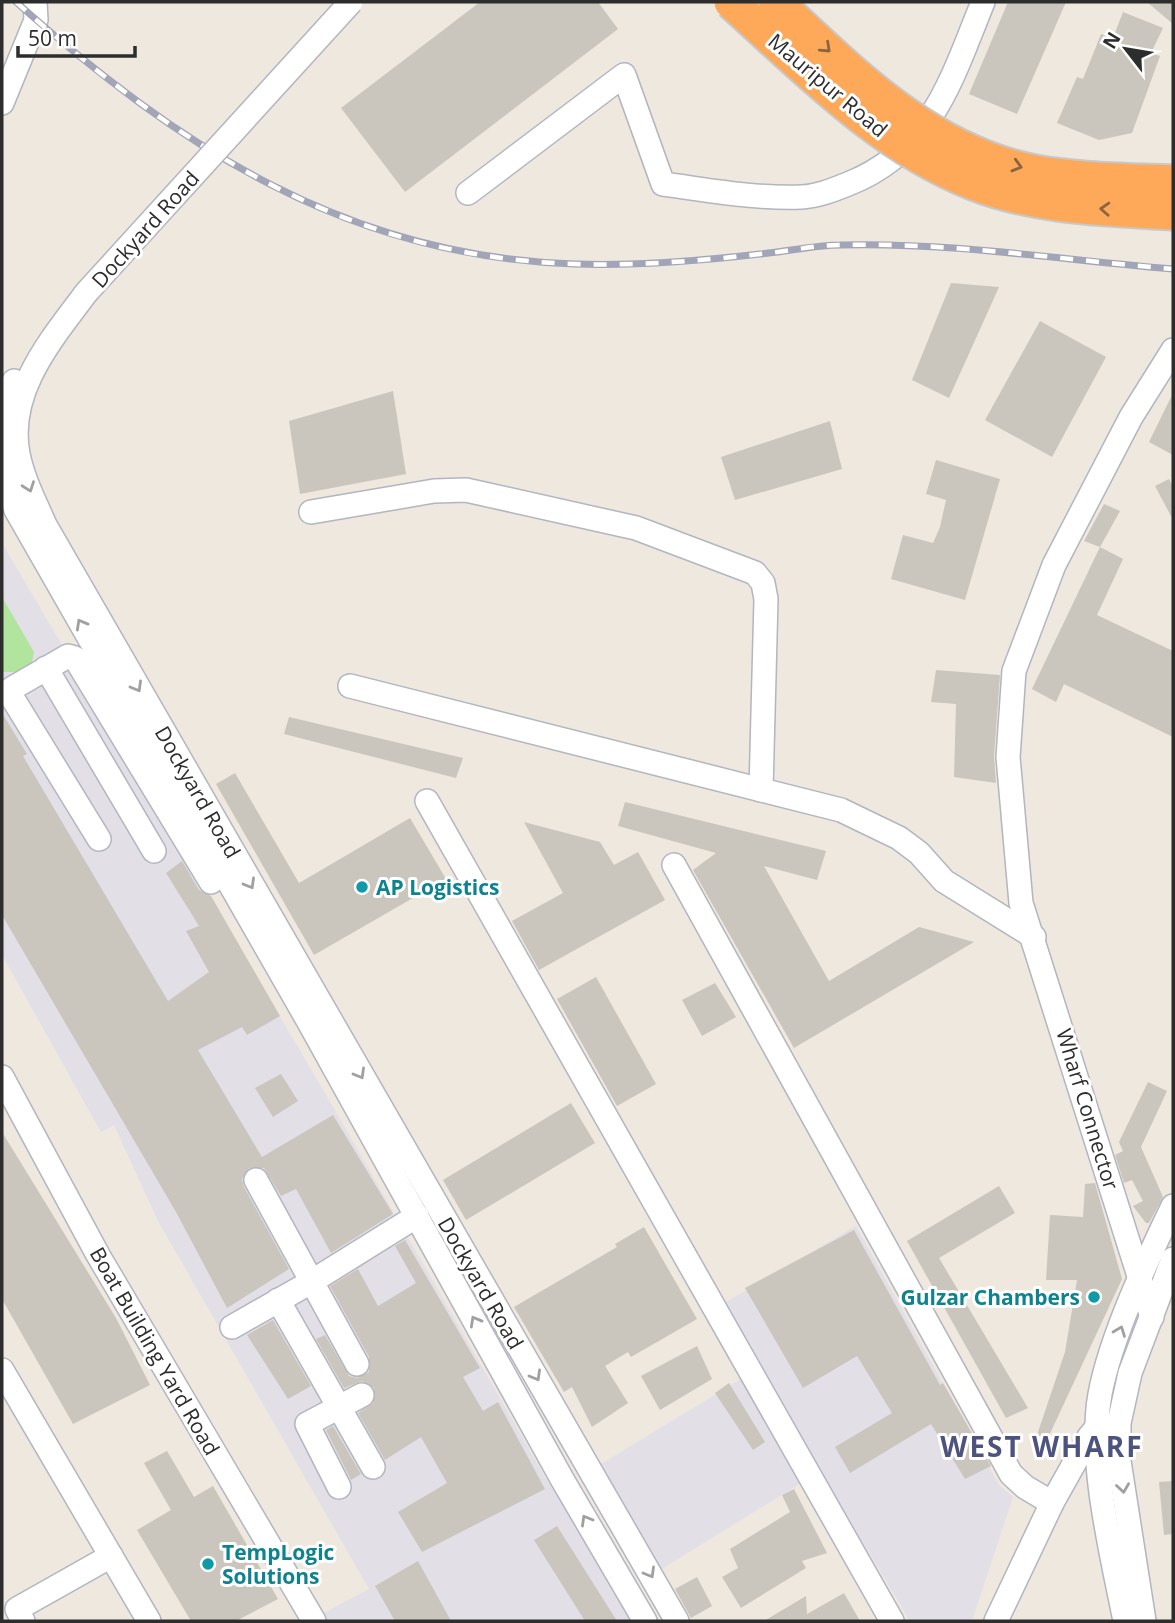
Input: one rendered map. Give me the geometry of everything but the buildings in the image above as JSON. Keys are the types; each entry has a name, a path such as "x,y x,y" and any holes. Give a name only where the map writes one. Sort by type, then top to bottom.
{"highway":[{"name":"Mauripur Road","path":"732,2 873,128 973,183 1029,199 1092,208 1173,213"},
{"name":"Mauripur Road","path":"776,2 888,104 943,138 984,157 1035,172 1173,183"}],"street":[{"path":"2,103 36,20 35,2"},
{"name":"Dockyard Road","path":"2,439 3,410 21,361 47,322 76,286 335,2"},
{"name":"Dockyard Road","path":"351,2 86,293 33,366 19,409 18,452 45,526 318,1019 324,1048 562,1479 645,1621"},
{"path":"468,193 624,75 663,184 763,196 803,197 826,193 877,173 890,164 933,115 946,93 983,2"},
{"name":"Wharf Connector","path":"1152,1317 1034,937 1021,903 1009,757 1014,671 1055,565 1131,417 1173,350"},
{"name":"Dockyard Road","path":"2,450 6,481 16,510 677,1621"},
{"path":"312,512 434,491 466,490 636,528 748,569 763,583 766,599 761,790"},
{"path":"99,839 10,694 11,689 68,656 75,658 303,1032 324,1048"},
{"path":"46,667 154,851"},
{"path":"350,686 841,810 899,838 919,853 944,881 1034,937"},
{"path":"427,801 892,1621"},
{"path":"674,865 1011,1474 1052,1503"},
{"name":"Boat Building Yard Road","path":"2,1077 98,1255 312,1620"},
{"path":"256,1180 357,1364"},
{"path":"1144,1621 1119,1461 1100,1396 1106,1367 1173,1206"},
{"path":"232,1327 417,1216"},
{"path":"996,1621 1052,1503 1108,1424 1173,1259"},
{"path":"278,1300 373,1467"},
{"path":"1106,1367 1130,1373"},
{"path":"2,1370 149,1621"},
{"path":"339,1487 307,1424 362,1395"},
{"path":"1108,1424 1109,1536 1125,1621"},
{"path":"23,1621 17,1609 111,1556"}],"shaded area":[{"path":"2,543 339,1117 549,1484 562,1479 645,1621 314,1621 313,1619 369,1589 158,1221 114,1125 101,1132 2,955"},
{"path":"856,1226 999,1485 1013,1497 972,1621 910,1621 721,1305"},
{"path":"746,1376 804,1481 660,1570 601,1464"}],"green space":[{"path":"2,597 34,652 32,662 21,672 2,672"}],"railway":[{"path":"16,2 141,104 205,147 272,185 342,217 415,241 493,257 575,264 667,262 737,257 830,245 882,245 965,249 1173,269"}],"place":[{"name":"AP Logistics","path":"362,887"},
{"name":"Gulzar Chambers","path":"1094,1297"},
{"name":"TempLogic Solutions","path":"208,1564"}],"district":[{"name":"WEST WHARF","path":"1042,1446"}]}
